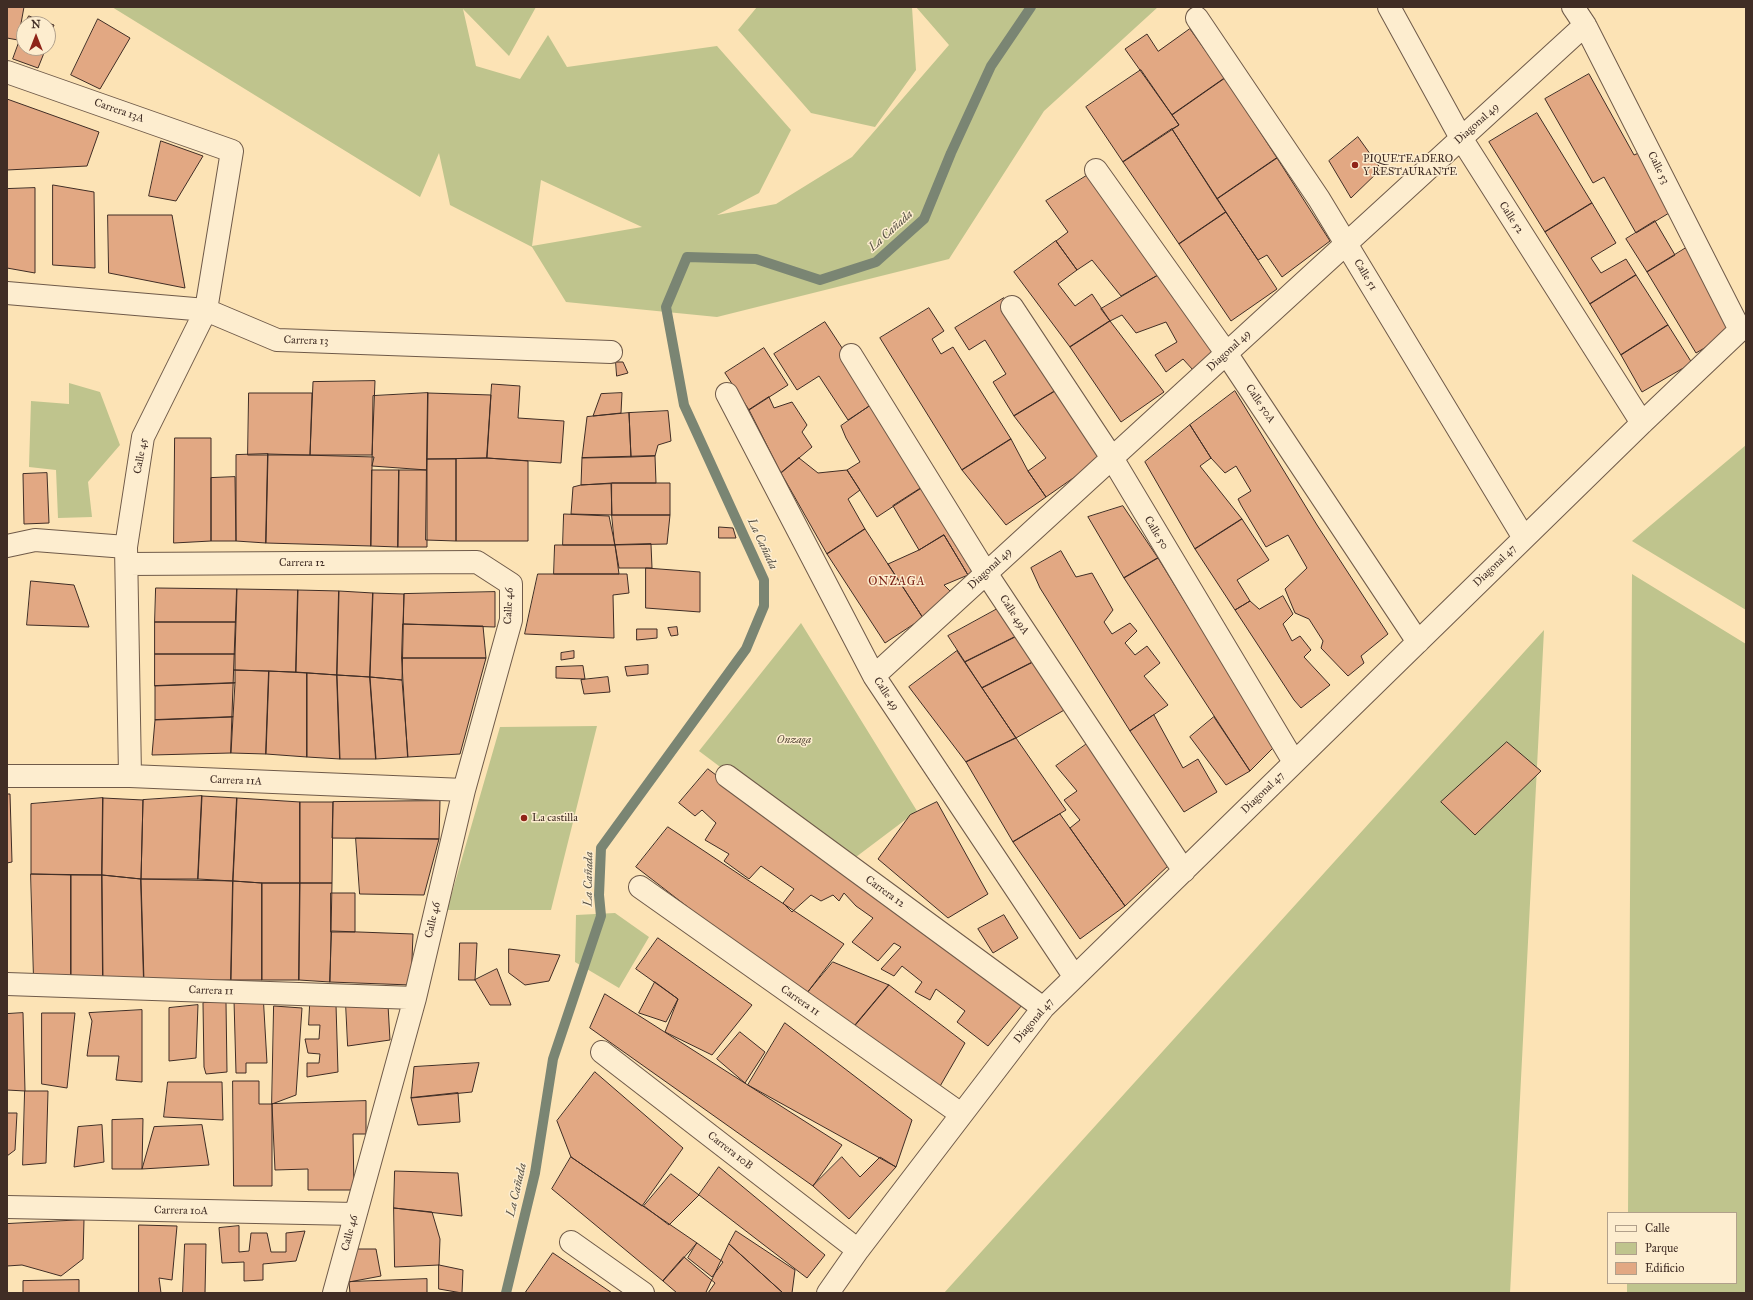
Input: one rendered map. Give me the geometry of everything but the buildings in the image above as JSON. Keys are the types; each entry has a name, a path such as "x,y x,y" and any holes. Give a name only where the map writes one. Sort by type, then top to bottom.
{"street":[{"name":"Calle 52","path":"1389,7 1461,138 1642,423"},
{"name":"Calle 53","path":"1573,7 1584,25 1740,330"},
{"name":"Calle 51","path":"1197,18 1319,199 1524,538"},
{"name":"Diagonal 49","path":"874,676 1584,25"},
{"name":"Carrera 13A","path":"7,72 232,151"},
{"name":"Calle 45","path":"130,776 126,555 143,437 206,310 232,151"},
{"name":"Calle 50A","path":"1096,170 1226,354 1418,642"},
{"name":"Carrera 13","path":"7,294 206,310 277,340 611,352"},
{"name":"Calle 50","path":"1012,307 1112,458 1294,762"},
{"name":"Diagonal 47","path":"828,1293 858,1250 1043,1008 1074,976 1184,871 1642,423 1740,330"},
{"name":"Calle 49A","path":"850,355 986,573 1184,871"},
{"name":"Calle 49","path":"726,394 874,676 1074,976"},
{"name":"Carrera 12","path":"7,546 35,540 126,555 478,562"},
{"name":"Calle 46","path":"334,1293 415,998 464,790 511,620 511,584 478,562"},
{"name":"Carrera 11A","path":"7,776 130,776 464,790"},
{"name":"Carrera 12","path":"727,776 1043,1008"},
{"name":"Carrera 11","path":"640,887 961,1114"},
{"name":"Carrera 11","path":"7,984 415,998"},
{"name":"Carrera 10B","path":"602,1052 858,1250"},
{"name":"Carrera 10A","path":"7,1207 355,1214"},
{"path":"571,1242 643,1293"}],"green space":[{"path":"112,7 536,7 509,56 463,9 476,66 520,79 548,35 567,67 717,46 791,130 759,193 717,215 776,204 852,157 949,45 916,7 1158,7 1044,111 949,259 717,317 566,302 532,247 450,205 439,153 420,197","holes":["541,180 642,227 532,246"]},
{"path":"757,7 912,7 916,70 875,127 811,113 738,30"},
{"path":"69,383 100,392 120,445 88,482 92,517 58,518 56,470 29,467 31,401 69,404"},
{"path":"1746,445 1746,610 1632,541"},
{"path":"1632,574 1746,644 1746,1293 1627,1293 1627,1284 1737,1284 1737,1212 1628,1212"},
{"name":"Onzaga","path":"801,623 917,811 848,863 699,751"},
{"path":"1544,630 1510,1293 944,1293"},
{"name":"La castilla","path":"597,726 551,910 447,910 500,727"},
{"path":"615,913 649,937 619,988 575,962 576,915"}],"waterway":[{"name":"La Cañada","path":"506,1293 535,1173 553,1059 601,916 599,895 601,848 746,649 764,606 764,580 684,405 666,307 687,257 756,259 820,280 876,262 924,219 951,153 991,66 1031,7"}],"place":[{"name":"PIQUETEADERO Y RESTAURANTE","path":"1355,165"},
{"name":"La castilla","path":"524,818"}],"district":[{"name":"ONZAGA","path":"897,582"}]}
